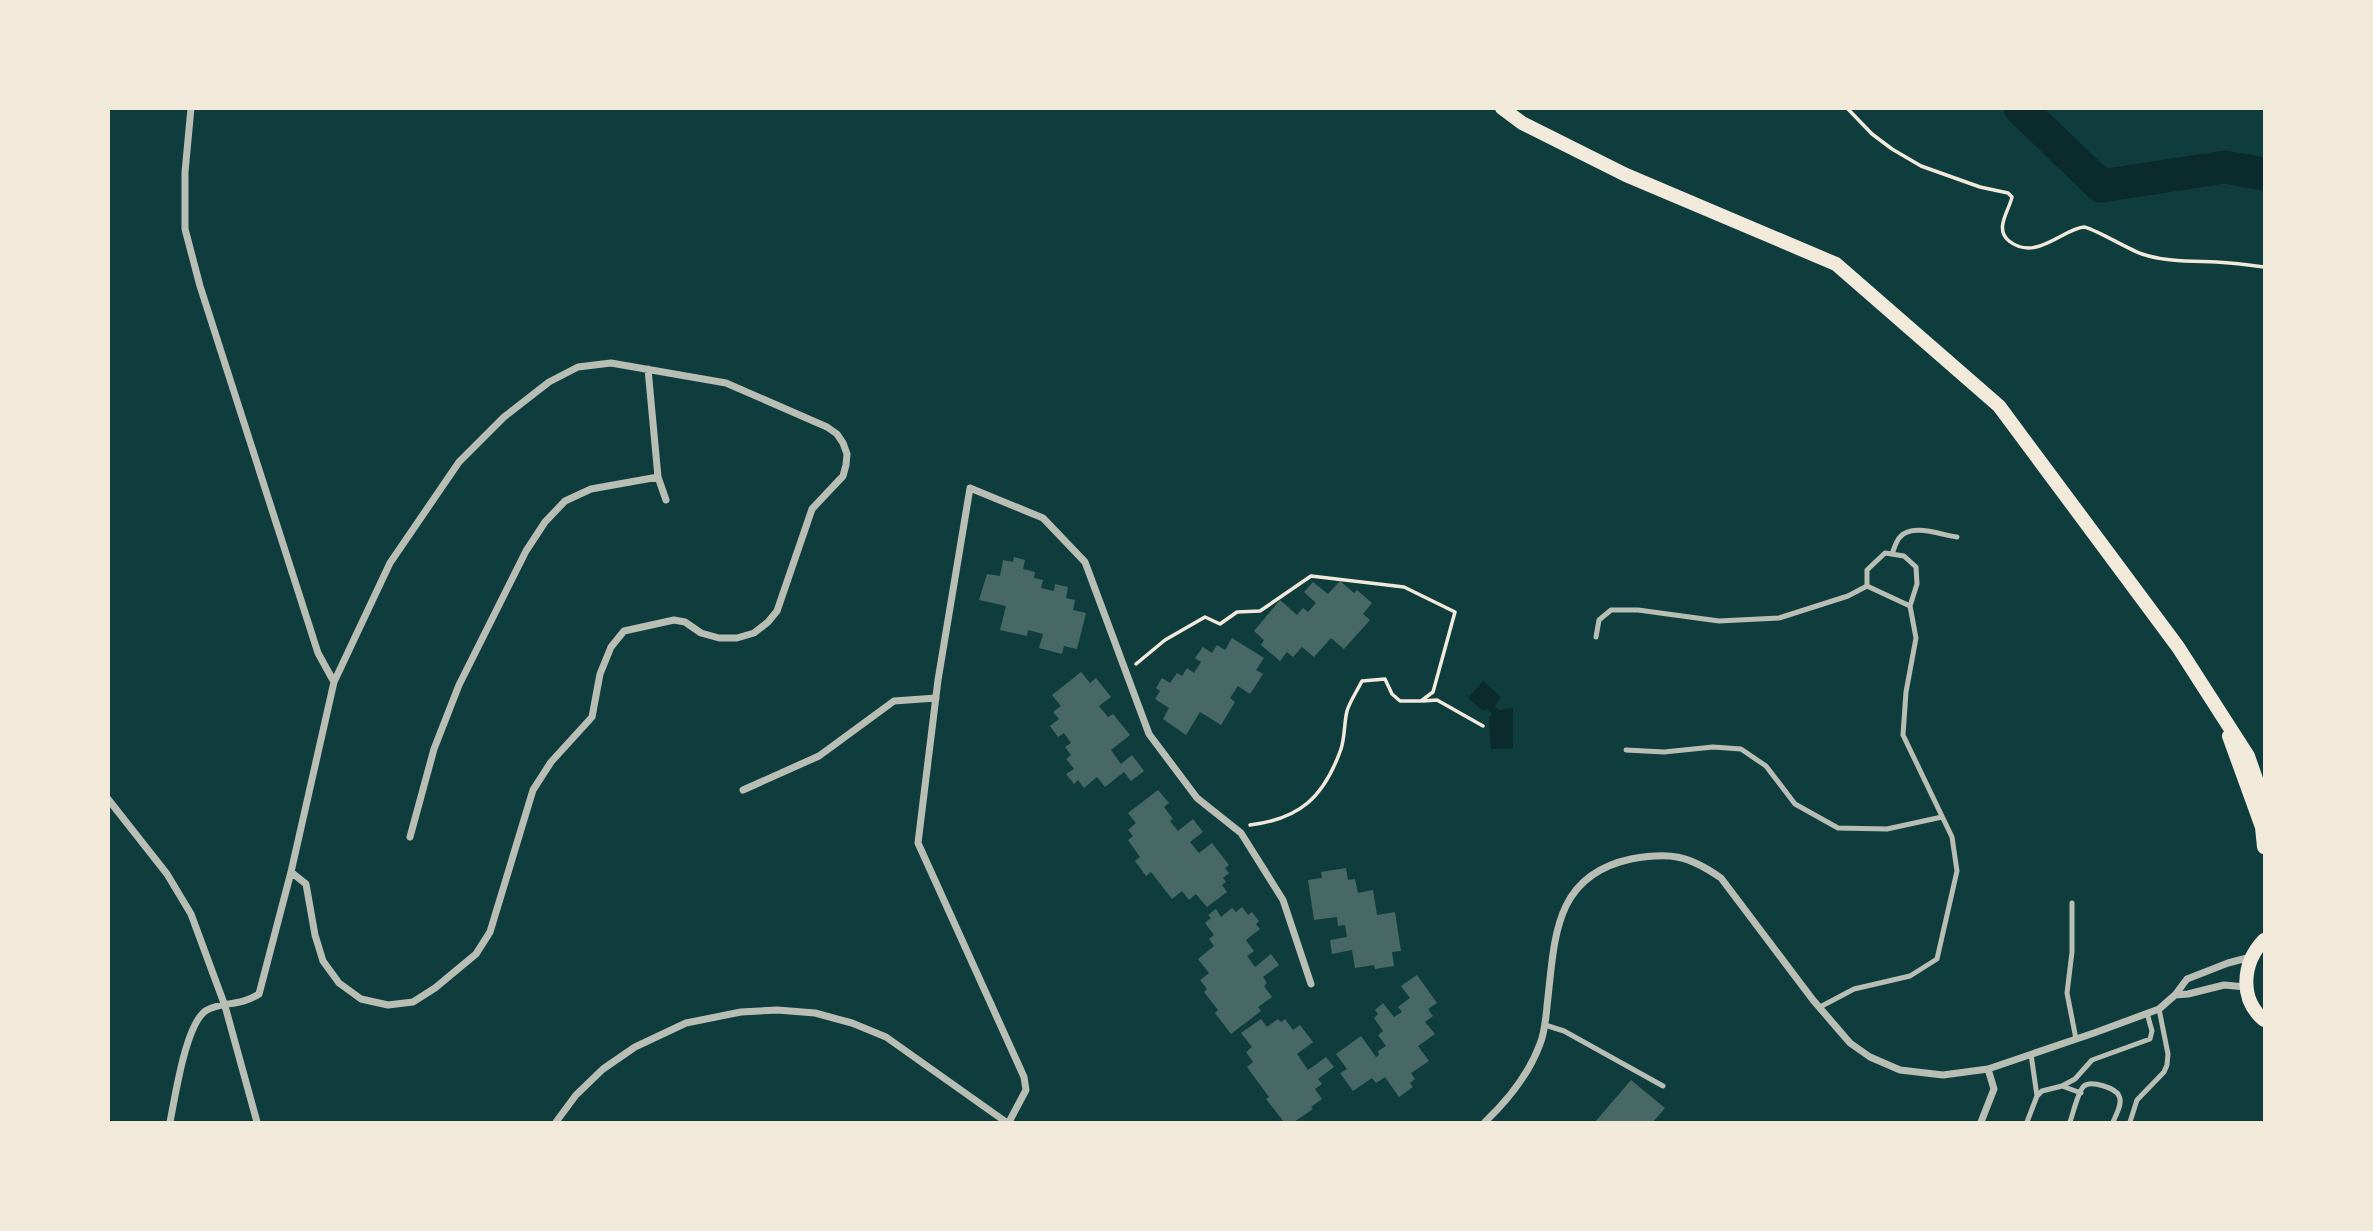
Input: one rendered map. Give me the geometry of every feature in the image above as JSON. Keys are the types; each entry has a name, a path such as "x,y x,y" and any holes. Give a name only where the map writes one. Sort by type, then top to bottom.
{"main road":[{"path":"1502,108 1522,123 1626,175 1836,264 1999,406 2178,647 2248,756 2264,802"},
{"path":"2220,712 2262,827 2264,847"},
{"path":"2264,940 2251,957 2246,972 2246,988 2251,1003 2264,1020"}],"street":[{"path":"191,108 186,172 186,229 191,252 318,653 334,682"},
{"path":"170,1122 182,1063 198,1017 215,1006 247,1001 259,994 291,872 334,682 390,563 459,462 495,426 549,382 578,367 611,363 726,383 827,427 836,434 843,443 846,454 843,476 812,509 777,611 768,622 754,633 737,638 719,638 701,633 685,622 674,620 624,631 611,648 600,674 592,717 551,762 533,790 490,932 476,954 435,988 412,1002 388,1005 361,999 339,983 323,961 315,935 306,884 291,872"},
{"path":"648,369 658,477 666,500"},
{"path":"410,837 434,749 459,685 508,586 545,522 565,501 591,489 658,477"},
{"path":"556,1122 576,1095 603,1069 635,1047 686,1023 741,1012 777,1010 816,1013 852,1023 886,1037 1008,1122 1026,1090 1024,1077 918,843 936,698 970,488 1044,518 1085,562 1149,734 1197,798 1241,833 1283,901 1311,984"},
{"path":"743,790 819,756 894,701 936,698"},
{"path":"108,799 167,873 191,914 225,1006 257,1122"},
{"path":"1485,1122 1533,1063 1545,1025 1554,941 1566,901 1591,875 1618,862 1654,855 1681,856 1701,864 1721,878 1819,1007 1850,1043 1900,1070 1943,1075 1988,1069 2159,1009 2175,995 2187,979 2200,972 2251,957"},
{"path":"2175,995 2224,985 2246,988"},
{"path":"1981,1122 1994,1089 1988,1069"}],"lane":[{"path":"1892,554 1900,537 1909,531 1957,537"},
{"path":"1819,1007 1854,989 1910,976 1937,959 1957,871 1952,837 1903,735 1906,692 1916,638 1910,606 1917,584 1916,567 1904,556 1885,553 1867,570 1867,586"},
{"path":"1867,586 1910,606"},
{"path":"1596,637 1599,620 1611,611 1638,611 1719,621 1779,618 1848,596 1867,586"},
{"path":"1626,750 1664,752 1713,747 1741,749 1766,766 1795,804 1838,828 1887,829 1942,817"},
{"path":"2072,903 2067,993 2076,1039"},
{"path":"2130,1122 2137,1100 2164,1072 2167,1065 2168,1054 2159,1009"},
{"path":"2037,1096 2075,1079 2092,1060 2150,1039 2152,1031 2147,1013"},
{"path":"1545,1025 1564,1031 1663,1086"},
{"path":"2028,1122 2037,1096 2031,1054"},
{"path":"2070,1122 2083,1087 2091,1083 2117,1093 2120,1102 2113,1122"},
{"path":"2062,1086 2081,1093"}],"path":[{"path":"1847,108 1872,134 1921,166 1980,187 2008,193 2012,197 2003,219 2002,230 2006,239 2017,246 2040,246 2087,227 2143,255 2170,261 2220,262 2264,267"},
{"path":"1133,666 1165,640 1205,617 1220,624 1237,612 1259,611 1311,576 1404,587 1455,612 1433,692 1420,701"},
{"path":"1241,833 1249,825 1275,822 1304,808 1327,779 1342,747 1347,709 1362,681 1385,679 1392,694 1400,701 1437,700 1483,726"}],"water":[{"path":"1483,681 1501,697 1495,706 1499,710 1513,708 1513,748 1491,749 1489,717 1492,714 1487,709 1483,711 1468,698"}],"building":[{"path":"1014,557 1025,560 1023,569 1035,572 1034,578 1043,580 1041,588 1054,591 1055,584 1068,587 1066,598 1075,600 1073,610 1086,613 1077,649 1064,646 1062,654 1039,648 1043,634 1028,630 1027,636 1000,630 1006,606 979,600 987,574 1000,576 1003,560 1013,562"},
{"path":"1340,581 1354,593 1357,590 1372,603 1363,614 1370,620 1344,649 1331,638 1314,657 1302,647 1293,657 1287,652 1280,661 1261,645 1264,640 1254,631 1280,600 1297,615 1303,608 1308,612 1316,603 1304,592 1313,582 1328,594"},
{"path":"1232,638 1264,658 1256,670 1263,674 1250,694 1238,686 1230,698 1235,702 1221,725 1200,712 1186,735 1163,719 1169,708 1155,699 1160,691 1156,688 1162,678 1170,683 1177,673 1182,676 1187,668 1194,673 1201,662 1195,658 1203,647 1212,653 1217,645 1225,650"},
{"path":"1081,672 1090,683 1096,678 1111,697 1099,706 1108,717 1113,714 1130,735 1111,750 1121,764 1132,755 1144,771 1131,781 1124,772 1105,787 1097,777 1084,788 1078,780 1074,784 1066,774 1074,769 1066,759 1071,755 1065,747 1071,743 1064,733 1058,737 1050,726 1059,719 1053,712 1061,706 1052,695"},
{"path":"1158,790 1169,803 1164,807 1178,831 1193,819 1203,832 1190,842 1199,853 1212,843 1229,865 1225,868 1229,873 1223,878 1226,882 1222,885 1227,892 1207,907 1196,894 1189,900 1182,891 1172,899 1151,872 1146,876 1135,861 1140,857 1128,840 1133,836 1128,830 1136,823 1128,813"},
{"path":"1346,868 1348,880 1355,879 1358,893 1373,890 1377,915 1395,912 1401,951 1392,952 1394,966 1355,968 1352,950 1332,954 1330,940 1347,937 1345,925 1338,926 1337,917 1314,920 1308,880 1322,878 1321,872"},
{"path":"1242,907 1248,915 1252,912 1259,921 1256,924 1260,929 1246,940 1254,951 1247,956 1255,967 1271,954 1279,965 1263,977 1267,983 1264,986 1272,997 1258,1007 1261,1011 1231,1034 1215,1013 1218,1010 1204,992 1207,989 1200,980 1209,973 1198,959 1214,946 1209,939 1214,935 1205,923 1211,918 1208,915 1216,909 1221,917 1232,908 1236,912"},
{"path":"1417,975 1437,1003 1428,1009 1433,1016 1425,1022 1435,1034 1418,1046 1429,1061 1411,1073 1415,1079 1410,1083 1413,1087 1399,1097 1385,1077 1376,1083 1372,1078 1353,1091 1340,1073 1347,1069 1336,1054 1361,1036 1376,1057 1379,1055 1378,1051 1386,1046 1378,1035 1383,1031 1374,1018 1378,1014 1375,1010 1383,1003 1394,1017 1402,1012 1398,1007 1410,998 1401,986"},
{"path":"1261,1019 1267,1027 1278,1019 1281,1022 1285,1019 1293,1030 1300,1025 1313,1042 1297,1054 1308,1070 1326,1057 1334,1067 1318,1079 1322,1084 1315,1089 1322,1099 1294,1122 1284,1122 1247,1067 1253,1062 1246,1052 1252,1047 1241,1033"},
{"path":"1631,1080 1665,1108 1653,1122 1595,1122"}],"waterway":[{"path":"2020,108 2101,186 2225,167 2264,174"}]}
